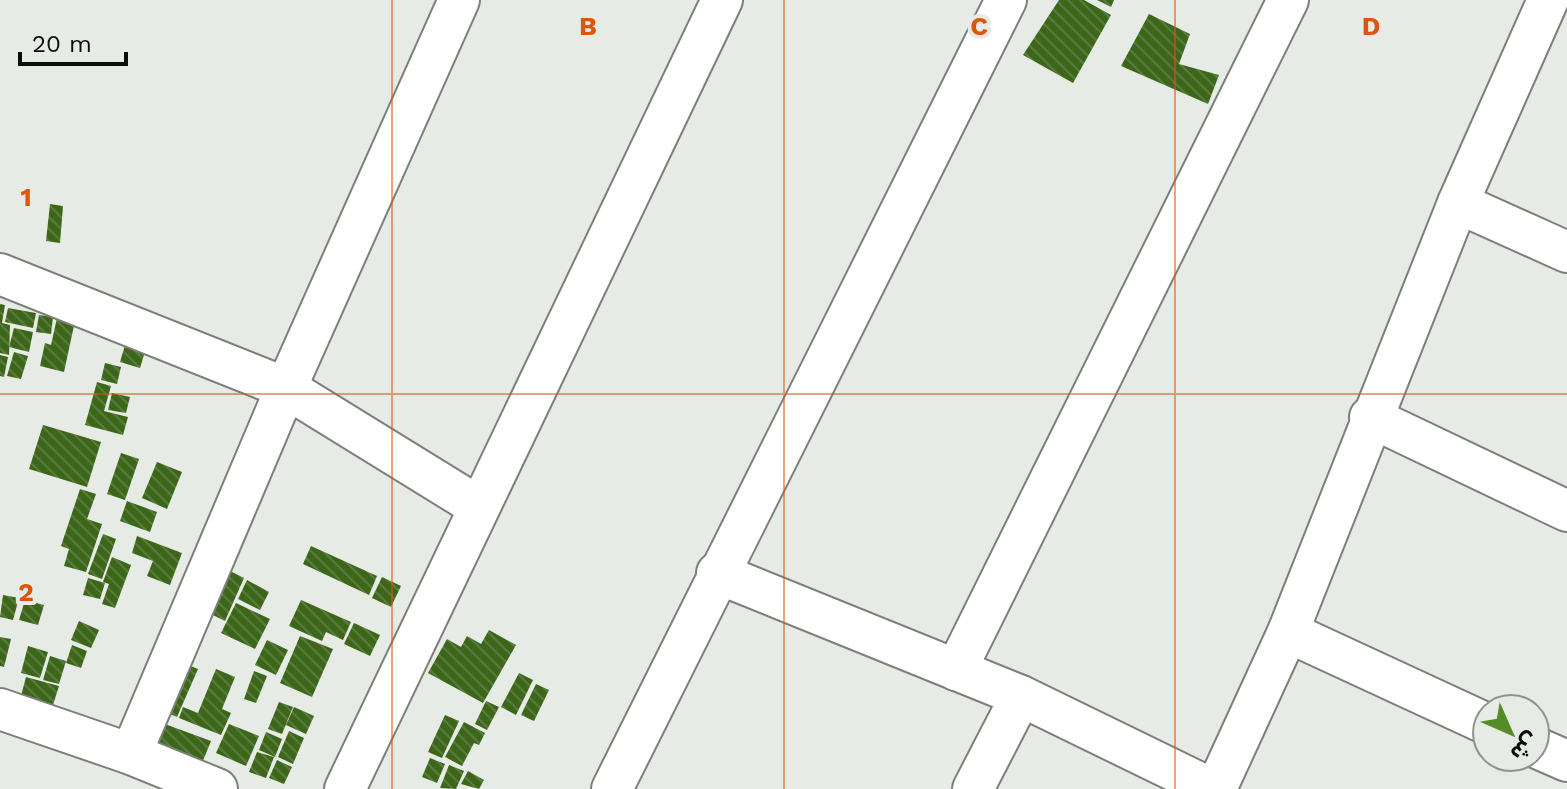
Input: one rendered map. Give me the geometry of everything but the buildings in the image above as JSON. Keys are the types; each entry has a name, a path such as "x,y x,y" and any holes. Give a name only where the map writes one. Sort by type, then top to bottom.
{"street":[{"path":"131,754 286,388 459,0"},
{"path":"345,789 722,0"},
{"path":"612,789 717,573 1006,0"},
{"path":"956,670 1288,0"},
{"path":"717,573 1021,696 1214,789 1288,632 1370,417 1458,203 1548,0"},
{"path":"1458,203 1567,252"},
{"path":"0,274 286,388 479,507"},
{"path":"1370,417 1567,511"},
{"path":"1288,632 1471,717"},
{"path":"973,789 1021,696"},
{"path":"0,709 131,754 217,789"}]}
